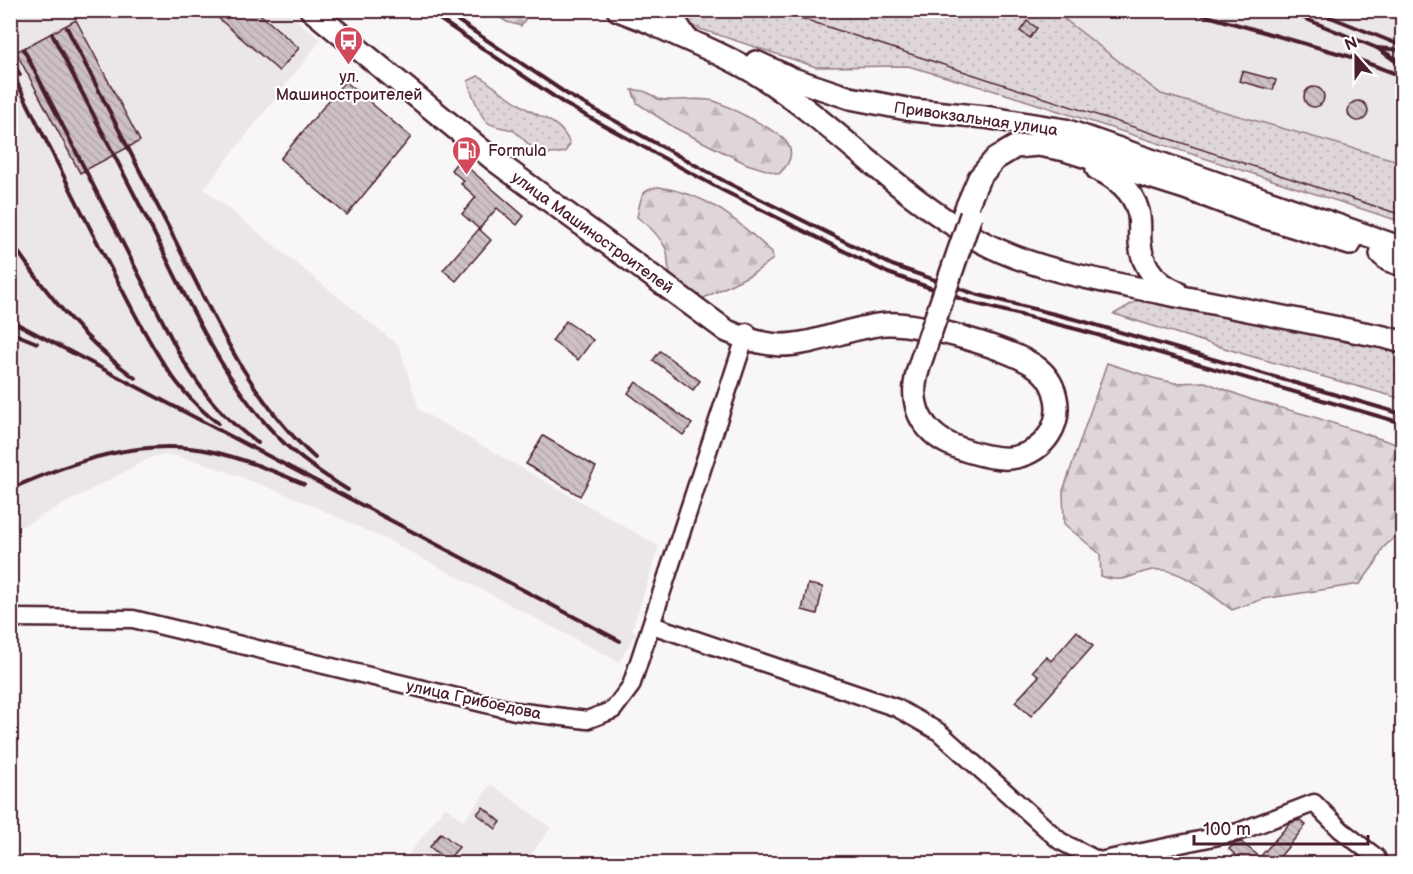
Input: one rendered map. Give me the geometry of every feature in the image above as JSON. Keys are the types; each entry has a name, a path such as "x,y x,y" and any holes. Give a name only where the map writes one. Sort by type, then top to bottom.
{"main road":[{"name":"улица Машиностроителей","path":"311,10 494,160 708,315 746,335 789,337 867,319 908,317 945,325 1014,348 1043,364 1059,384 1064,402 1064,413 1059,432 1037,457 1006,466 967,457 930,441 914,422 908,398 909,380 923,345 968,214"},
{"name":"Привокзальная улица","path":"618,10 739,54 794,79 850,98 912,110 1040,124 1065,130 1402,248"},
{"path":"653,24 734,62 762,78 853,148 904,192 982,242 1067,273 1396,339"},
{"path":"968,214 979,178 994,159 1015,147 1050,146 1185,188 1257,216 1402,259"},
{"path":"968,214 988,176 999,164 1011,157 1030,152 1049,153 1086,165 1107,173 1124,186 1132,197 1138,211 1140,246 1151,273 1162,284 1174,291 1206,302"},
{"path":"1382,254 1388,260 1402,265"}],"street":[{"path":"671,10 687,35"},
{"name":"улица Грибоедова","path":"10,618 133,619 515,711 587,720 613,710 631,686 746,335"},
{"path":"652,625 897,708 939,732 1060,841 1099,861 1238,832 1314,802 1341,830 1376,857 1379,864"}],"shaded area":[{"path":"284,10 321,40 204,189 399,346 419,410 659,546 632,630 636,633 619,662 389,541 296,498 207,464 171,455 154,456 11,532 11,11"},
{"path":"1054,11 1402,11 1402,162 1161,94"},
{"path":"491,784 551,828 524,863 416,863 407,857 445,807 464,821"}],"green space":[{"path":"490,11 521,11 525,20 521,26 507,22"},
{"path":"684,11 1054,11 1161,94 1402,162 1402,222 1009,95 908,66 816,67 688,25"},
{"path":"478,76 557,126 570,144 565,152 543,153 534,149 514,131 487,122 476,103 468,81"},
{"path":"632,90 644,91 658,99 714,101 778,134 785,140 791,155 779,174 747,164 675,128 637,103"},
{"path":"659,187 693,196 721,210 772,252 773,259 754,273 702,299 688,293 679,286 670,273 667,252 660,240 637,217 644,193"},
{"path":"1138,300 1402,342 1402,399 1114,314"},
{"path":"1107,363 1175,383 1205,382 1252,400 1311,416 1402,446 1402,530 1383,548 1377,561 1360,584 1263,599 1232,610 1186,578 1165,570 1147,571 1124,579 1101,576 1100,554 1064,524 1063,491"}],"building":[{"path":"209,10 255,10 299,48 279,71"},
{"path":"76,20 140,141 80,173 16,52"},
{"path":"1027,21 1037,28 1030,38 1020,31"},
{"path":"1242,71 1276,80 1273,90 1239,81"},
{"path":"345,81 411,137 347,215 280,159"},
{"path":"1310,87 1318,87 1324,93 1324,101 1318,107 1310,107 1304,101 1304,93"},
{"path":"1354,101 1362,101 1368,107 1368,115 1362,121 1354,121 1348,115 1348,107"},
{"path":"459,160 524,216 517,225 497,208 479,229 462,214 476,197 461,184 464,181 451,170"},
{"path":"479,229 491,240 456,281 443,270"},
{"path":"566,321 593,340 578,360 552,341"},
{"path":"660,351 700,381 693,390 653,360"},
{"path":"636,382 692,424 683,435 628,393"},
{"path":"543,436 596,467 580,496 526,464"},
{"path":"808,584 823,587 817,614 802,610"},
{"path":"1077,631 1093,646 1031,716 1015,702 1039,676 1033,671 1046,656 1051,661"},
{"path":"483,807 501,822 496,829 477,814"},
{"path":"1300,820 1306,825 1274,864 1245,864 1229,849 1241,842 1260,857 1290,823"},
{"path":"441,833 459,847 447,861 430,847"}],"tram line":[{"path":"776,10 1402,215"}],"railway":[{"path":"426,10 565,104 722,190 888,273 973,303 1080,330 1402,423"},
{"path":"442,10 570,96 726,182 892,265 975,294 1082,321 1402,414"},
{"path":"1186,10 1348,56 1402,76"},
{"path":"1284,10 1377,48 1402,50"},
{"path":"1313,10 1400,45"},
{"path":"67,28 236,358 272,411 315,458"},
{"path":"52,34 196,317 227,372 264,422 286,445 308,464 348,490"},
{"path":"1402,62 1377,48 1402,66"},
{"path":"24,50 181,357 197,382 224,415 258,443"},
{"path":"10,56 20,75"},
{"path":"10,69 147,337 186,393 218,423"},
{"path":"10,240 66,315 99,348 135,378"},
{"path":"10,320 620,641"},
{"path":"10,332 37,343"},
{"path":"10,489 59,469 109,454 161,447 188,448 226,455 304,484"}],"place":[{"name":"ул. Машиностроителей","path":"349,66"},
{"name":"Formula","path":"467,176"}]}
